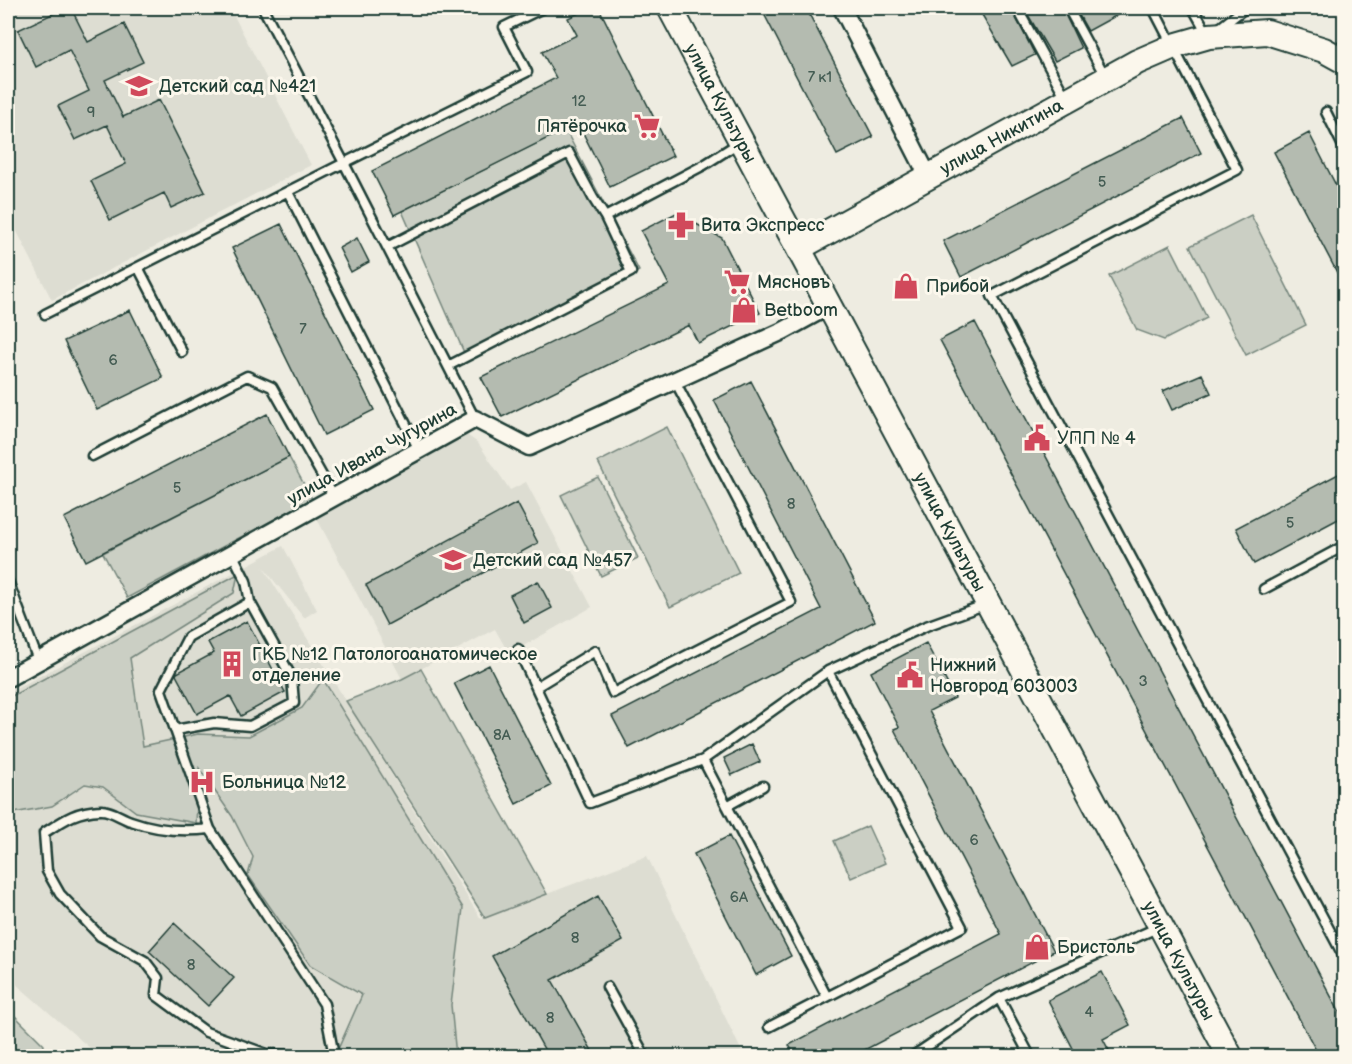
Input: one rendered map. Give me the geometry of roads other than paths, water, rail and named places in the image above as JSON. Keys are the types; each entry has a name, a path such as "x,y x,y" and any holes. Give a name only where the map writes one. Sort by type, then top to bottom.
{"main road":[{"name":"улица Культуры","path":"670,8 1230,1056"},
{"name":"улица Никитина","path":"799,248 1107,78 1174,46 1209,36 1267,32 1324,50 1344,61"}],"street":[{"path":"842,8 928,176"},
{"name":"улица Ивана Чугурина","path":"8,678 475,419 529,447 783,331 829,306"}],"lane":[{"path":"264,8 475,419"},
{"path":"45,314 527,72 504,27 543,8"},
{"path":"1017,8 1067,100"},
{"path":"1068,8 1107,78"},
{"path":"1153,8 1237,170 992,296 1344,957"},
{"path":"1193,8 1209,36 1245,8"},
{"path":"1326,112 1344,148"},
{"path":"605,217 704,165 741,141"},
{"path":"387,247 569,153 605,217 631,272 448,366"},
{"path":"288,192 419,450"},
{"path":"138,267 182,352"},
{"path":"92,456 247,376 272,387 333,497"},
{"path":"536,687 595,651 613,693 791,602 675,381"},
{"path":"1264,589 1344,546"},
{"path":"175,730 214,723 250,726 294,703 292,678 250,602 246,580 232,553"},
{"path":"8,581 38,660"},
{"path":"250,602 189,637 160,690 210,829 324,1004 334,1056"},
{"path":"518,649 590,803 703,760 828,671 926,626 987,604"},
{"path":"769,1027 962,927 828,671"},
{"path":"703,760 826,997"},
{"path":"727,806 763,786"},
{"path":"210,829 190,831 164,828 132,822 103,809 74,814 44,833 47,871 60,894 100,936 145,961 158,978 156,995 206,1032 267,1054 313,1056"},
{"path":"913,1056 999,998 1160,926"},
{"path":"607,987 645,1056"},
{"path":"999,998 1030,1056"}],"place":[{"name":"Детский сад №421","path":"139,86"},
{"name":"Пятёрочка","path":"647,126"},
{"name":"Вита Экспресс","path":"681,225"},
{"name":"Мясновъ","path":"737,282"},
{"name":"Прибой","path":"906,286"},
{"name":"Betboom","path":"744,310"},
{"name":"УПП № 4","path":"1037,438"},
{"name":"Детский сад №457","path":"453,560"},
{"name":"ГКБ №12 Патологоанатомическое отделение","path":"232,664"},
{"name":"Нижний Новгород 603003","path":"910,675"},
{"name":"Больница №12","path":"202,782"},
{"name":"Бристоль","path":"1037,947"}]}
